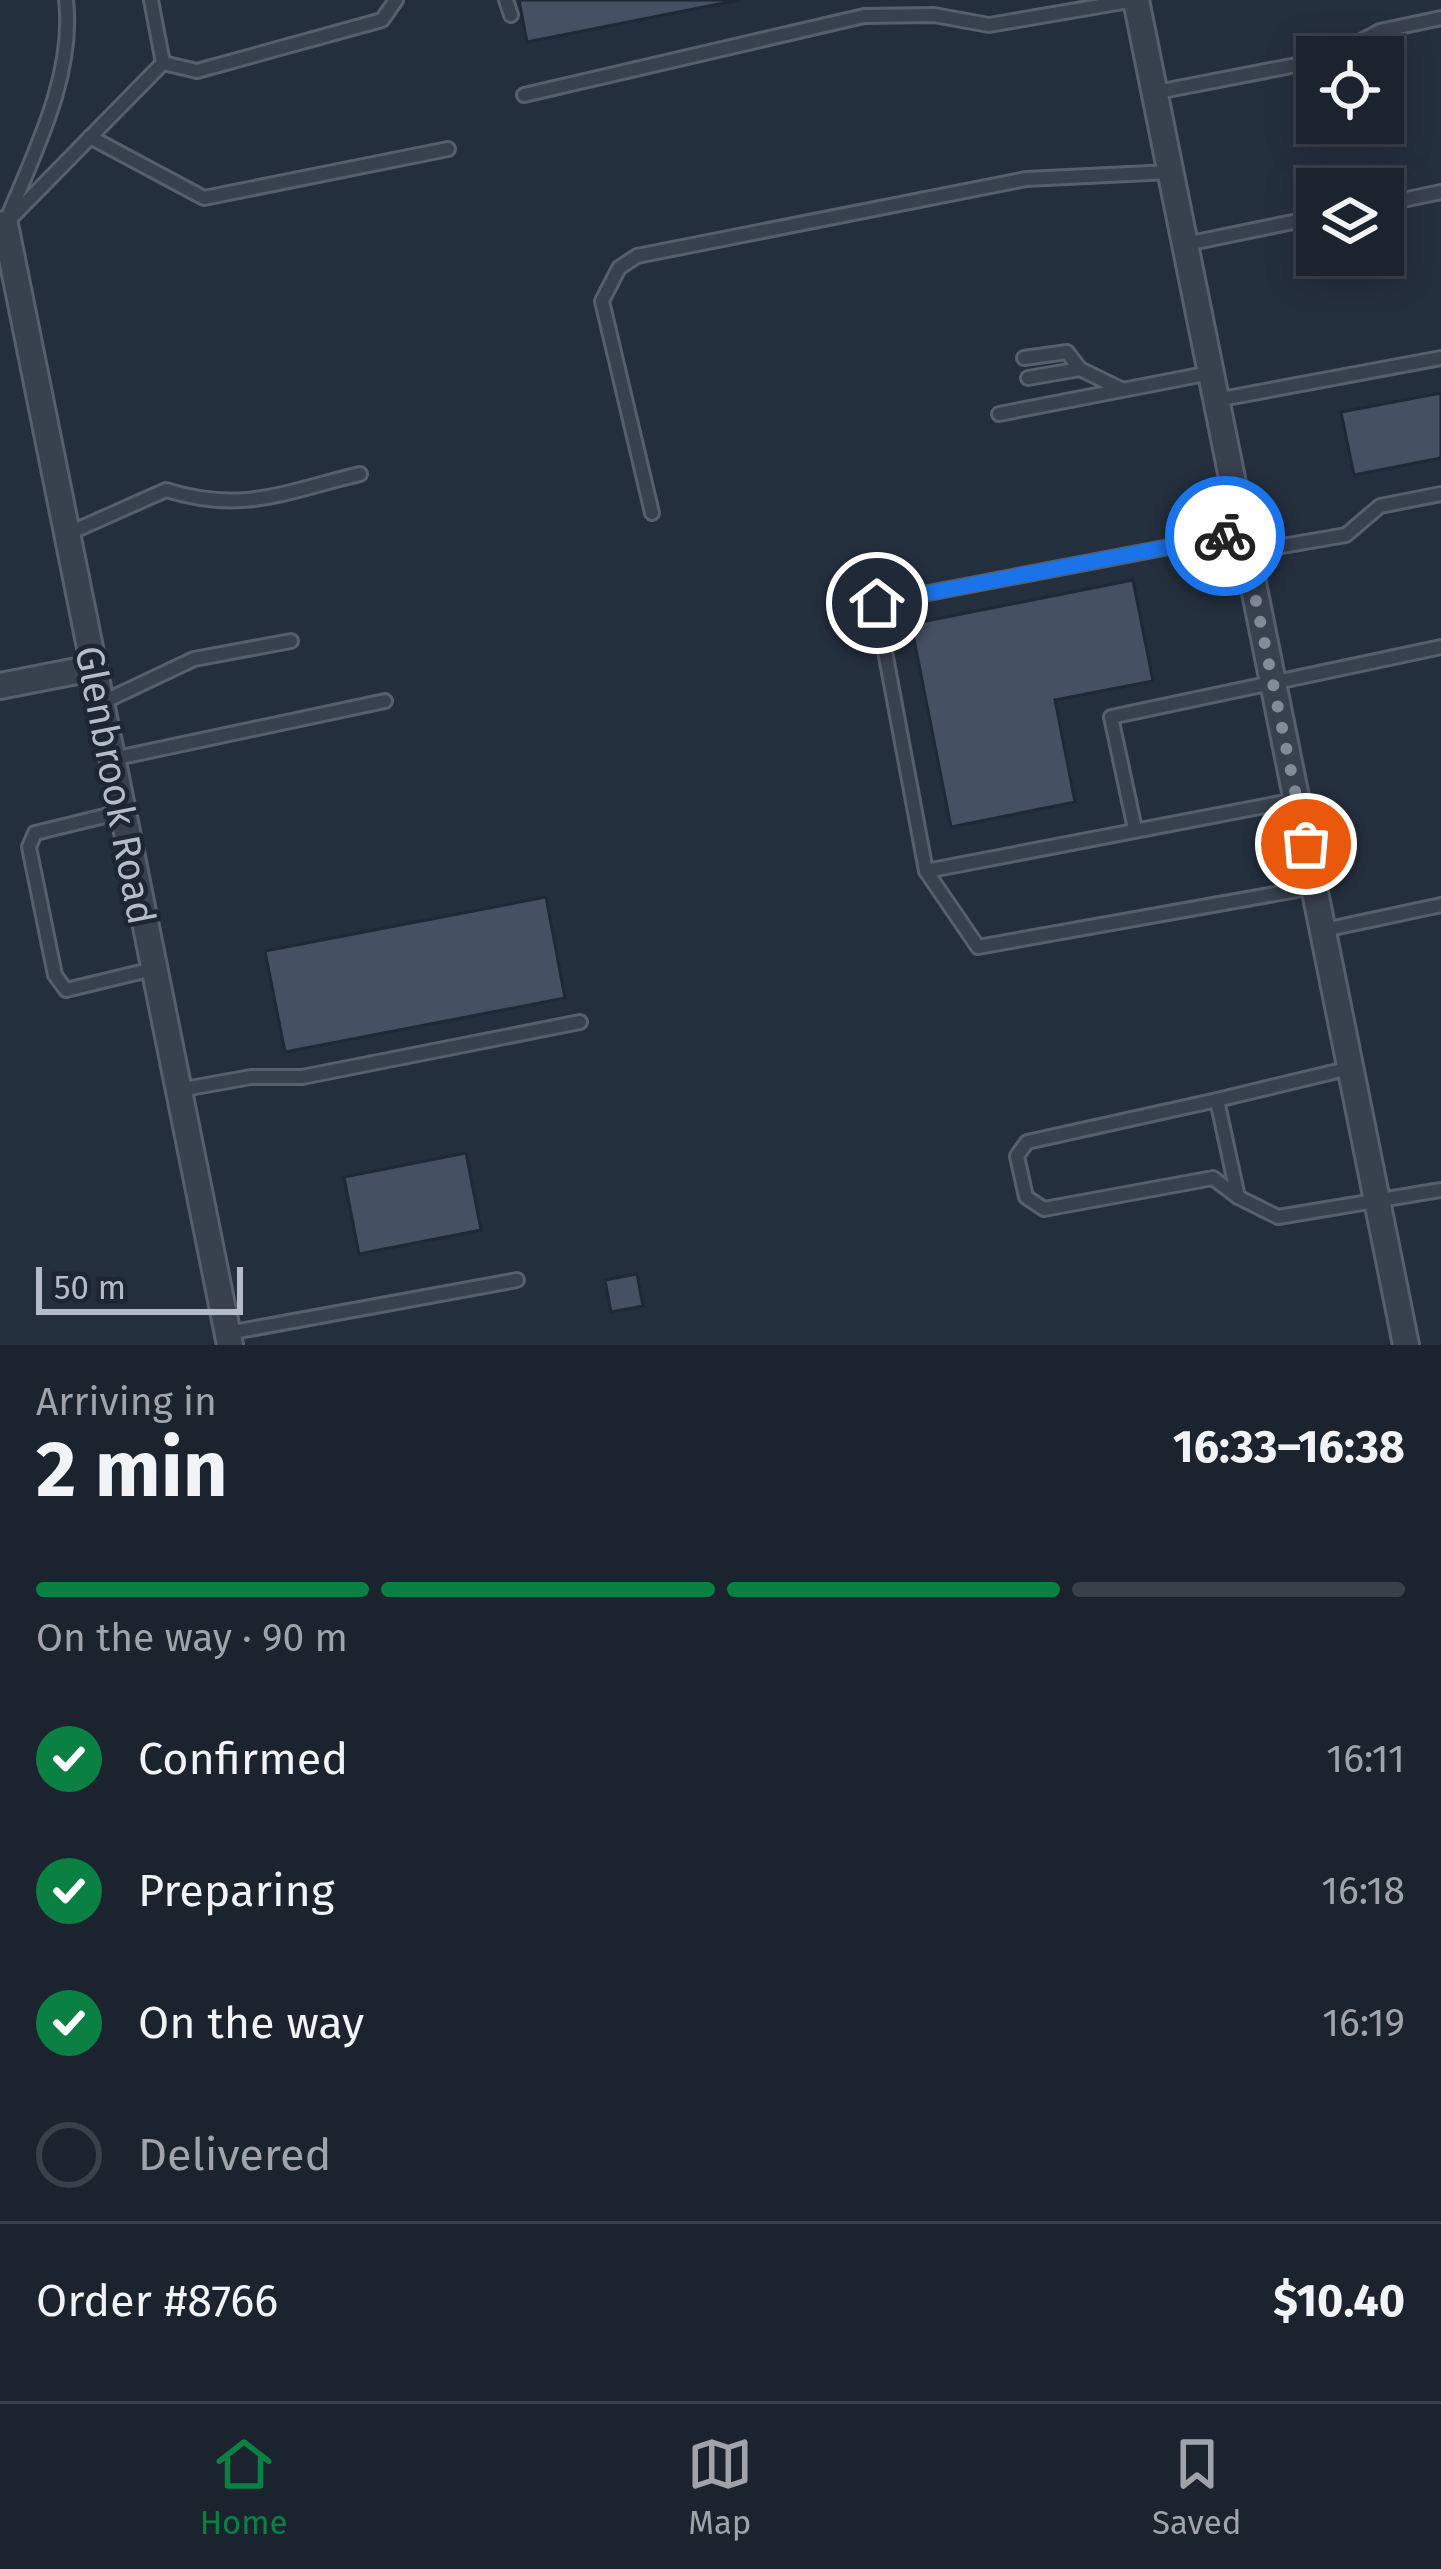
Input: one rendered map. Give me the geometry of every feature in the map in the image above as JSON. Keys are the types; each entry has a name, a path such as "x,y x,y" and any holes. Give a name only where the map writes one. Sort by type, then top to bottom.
{"street":[{"path":"1136,0 1406,1345"},
{"name":"Glenbrook Road","path":"3,223 228,1339"},
{"path":"0,686 92,668"}],"lane":[{"path":"3,223 50,113 66,43 66,0"},
{"path":"151,0 163,63"},
{"path":"163,63 197,71 382,20 396,0"},
{"path":"524,95 864,16 934,15 989,25 1136,0"},
{"path":"1370,36 1441,18"},
{"path":"3,223 163,63"},
{"path":"1157,92 1296,65"},
{"path":"90,137 204,198 448,149"},
{"path":"652,513 602,301 619,268 637,256 1026,179 1170,172"},
{"path":"1404,200 1441,192"},
{"path":"1184,244 1296,221"},
{"path":"1024,358 1067,352 1080,369 1122,390"},
{"path":"1216,400 1441,358"},
{"path":"1028,378 1080,369"},
{"path":"999,414 1211,373"},
{"path":"66,535 166,490 208,503 238,503 360,474"},
{"path":"1315,887 978,947 926,871 877,603 1244,543 1346,535 1380,506 1441,494"},
{"path":"100,704 194,658 291,641"},
{"path":"1135,829 1111,716 1441,647"},
{"path":"111,759 385,701"},
{"path":"926,871 1297,800"},
{"path":"122,812 35,833 29,847 56,975 66,990 153,969"},
{"path":"1322,930 1441,905"},
{"path":"178,1090 251,1077 302,1077 580,1022"},
{"path":"1350,1068 1027,1142 1017,1156 1026,1197 1044,1209 1213,1178 1278,1217 1441,1190"},
{"path":"1217,1100 1238,1197"},
{"path":"228,1339 517,1280"}],"building":[{"path":"519,0 739,0 527,42"},
{"path":"1441,393 1441,458 1354,475 1341,412"},
{"path":"1133,580 1153,681 1055,700 1075,802 951,827 911,624"},
{"path":"546,897 565,998 285,1052 265,951"},
{"path":"466,1153 481,1230 359,1254 344,1177"},
{"path":"637,1274 643,1306 611,1312 605,1280"}],"way so far":[{"path":"1225,536 1242,533 1306,844"}],"route":[{"path":"877,603 1225,536"}]}
